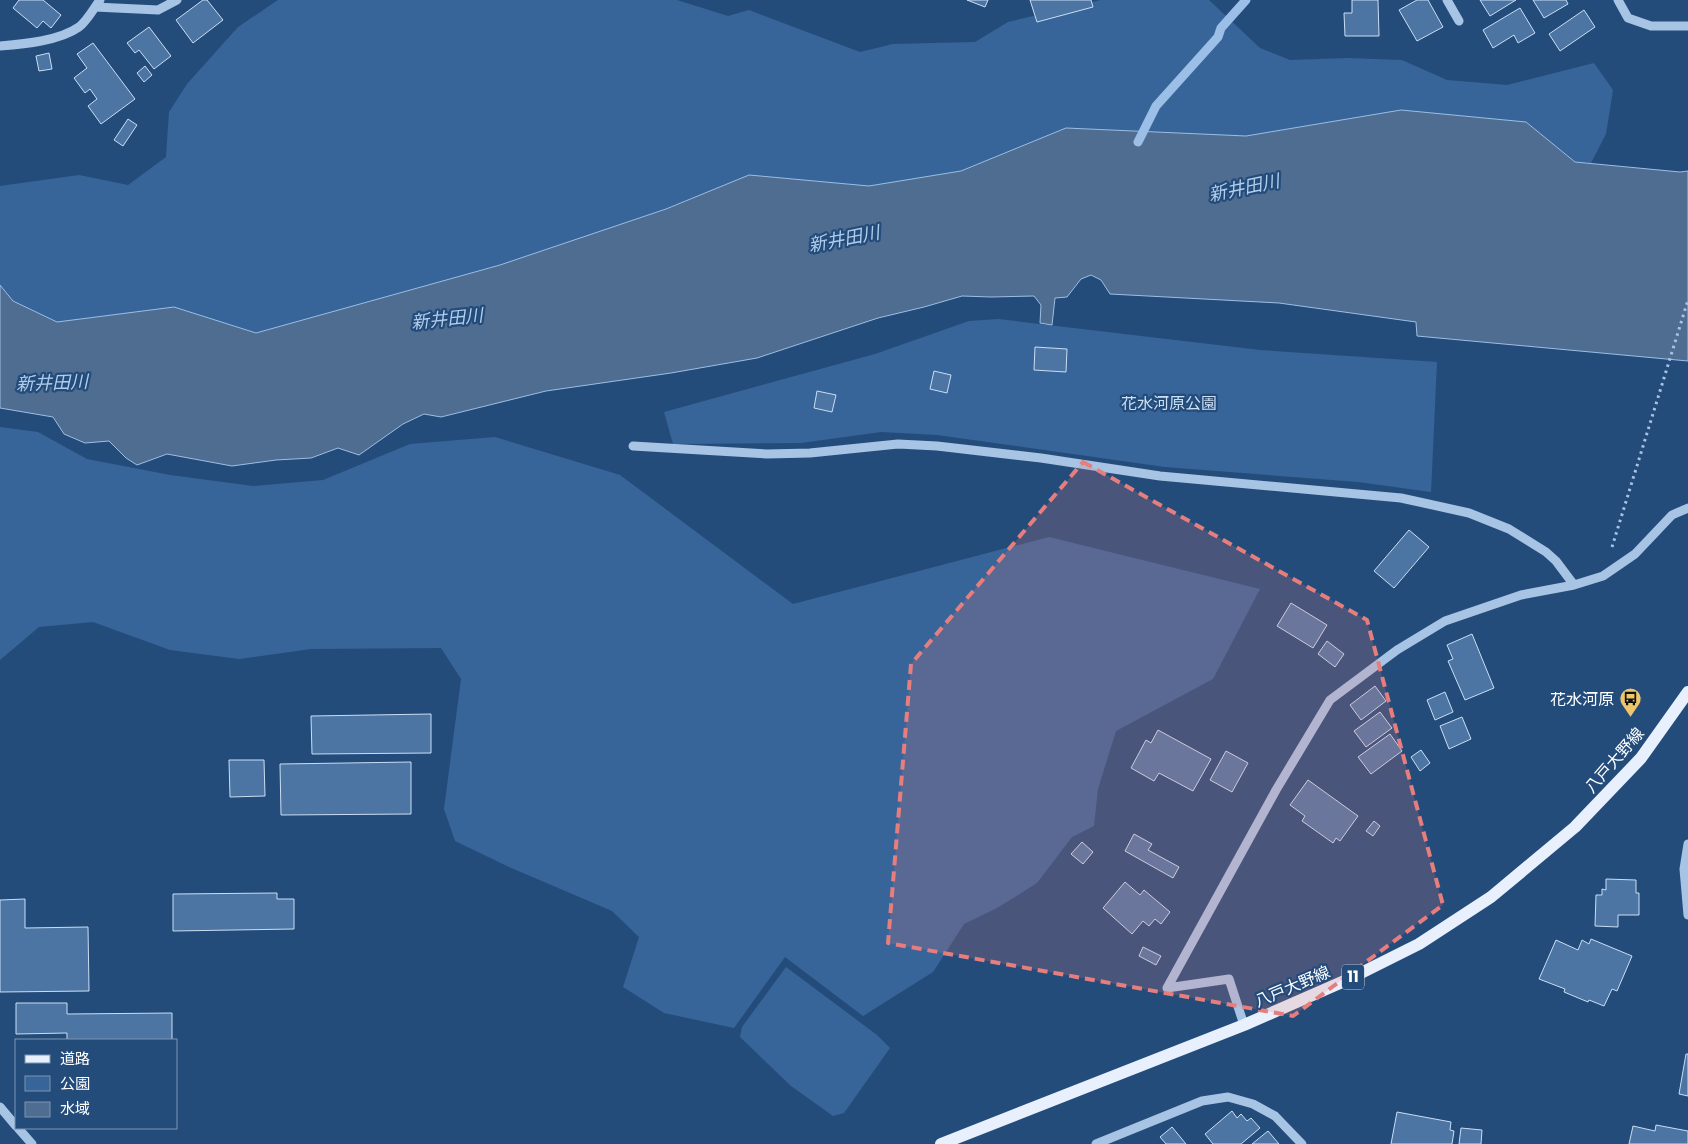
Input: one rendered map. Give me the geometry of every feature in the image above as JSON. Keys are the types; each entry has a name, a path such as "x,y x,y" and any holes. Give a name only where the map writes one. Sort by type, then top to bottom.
{"main road":[{"name":"八戸大野線","path":"940,1144 1244,1025 1349,979 1419,944 1491,897 1575,827 1640,758 1688,692"}],"street":[{"path":"0,46 24,44 64,35 80,27 98,4 158,10 177,0"},
{"path":"1447,0 1459,21"},
{"path":"1618,0 1628,18 1636,21 1651,26 1688,26"},
{"path":"633,446 767,454 810,453 898,444 937,446 1041,458 1160,476 1401,498 1469,513 1508,528 1551,556 1574,585"},
{"path":"1244,1025 1228,978 1167,988 1276,790 1330,700 1397,650 1444,621 1520,595 1574,585 1603,576 1635,554 1672,515 1688,508"},
{"path":"1688,844 1684,869 1688,915"},
{"path":"1096,1144 1202,1101 1228,1097 1253,1104 1275,1116 1302,1144"},
{"path":"0,1107 15,1125"},
{"path":"19,1129 32,1144"}],"path":[{"path":"1603,576 1688,300"}],"highlighted area":[{"path":"1083,462 1367,620 1443,905 1293,1016 888,943 911,664"}],"green space":[{"path":"278,0 677,0 728,16 749,10 860,52 893,44 975,42 1008,22 1101,0 1209,0 1260,48 1290,60 1348,58 1402,60 1447,80 1507,85 1594,63 1613,90 1606,134 1591,163 1575,162 1526,122 1401,110 1246,136 1066,128 961,171 869,186 749,175 666,209 500,265 256,333 174,307 57,322 13,301 0,285 0,186 79,175 128,185 166,157 169,112 187,84 238,27"},
{"name":"花水河原公園","path":"998,319 1260,350 1437,362 1431,492 1358,482 1165,467 937,435 881,432 801,443 673,444 664,412 875,354 969,321"},
{"path":"0,427 38,432 87,459 170,475 253,486 323,480 410,444 495,437 620,475 793,604 1049,537 1260,589 1213,679 1116,731 1098,789 1094,826 1072,837 1037,883 997,908 964,924 933,972 863,1016 785,957 734,1028 664,1013 623,987 639,937 612,911 509,867 455,841 444,809 461,679 441,648 311,649 239,659 170,650 93,622 39,627 0,660"},
{"path":"786,967 877,1035 890,1048 844,1113 833,1116 791,1086 740,1037 742,1027"}],"water":[{"name":"新井田川","path":"1401,110 1526,122 1575,162 1680,172 1688,171 1688,361 1417,336 1416,322 1279,303 1110,294 1101,280 1091,275 1081,279 1067,297 1055,298 1052,325 1040,323 1041,305 1034,296 962,296 878,318 757,358 671,373 546,391 441,417 424,414 403,424 359,455 338,448 311,458 276,460 232,466 167,454 137,465 126,458 109,441 85,443 64,434 53,417 0,408 0,285 13,301 57,322 174,307 256,333 500,265 666,209 749,175 869,186 961,171 1066,128 1246,136"}],"building":[{"path":"19,0 43,0 61,15 51,28 43,21 37,28 13,8"},
{"path":"203,0 207,0 223,20 193,43 176,20"},
{"path":"967,0 988,0 985,7"},
{"path":"1030,0 1091,0 1093,7 1037,22"},
{"path":"1352,0 1378,0 1379,36 1345,36 1344,13 1352,13"},
{"path":"1417,0 1428,0 1443,27 1417,41 1399,10"},
{"path":"1480,0 1516,0 1490,16"},
{"path":"1533,0 1566,0 1568,4 1544,18"},
{"path":"1520,8 1535,33 1518,43 1514,35 1493,48 1483,30"},
{"path":"1584,10 1595,27 1560,51 1549,34"},
{"path":"149,27 171,56 154,69 139,50 135,53 127,43"},
{"path":"93,43 135,99 101,124 88,106 97,99 90,89 85,93 74,78 87,68 77,54"},
{"path":"49,53 52,69 39,71 36,56"},
{"path":"145,66 152,75 144,82 137,73"},
{"path":"128,119 137,125 123,146 114,140"},
{"path":"1035,347 1067,349 1066,372 1034,370"},
{"path":"934,371 951,375 947,393 930,389"},
{"path":"817,391 836,395 832,412 814,408"},
{"path":"1409,530 1429,547 1394,588 1374,571"},
{"path":"1291,603 1327,625 1313,648 1277,626"},
{"path":"1472,634 1494,688 1465,700 1448,661 1453,659 1447,645"},
{"path":"1327,641 1344,654 1335,667 1318,654"},
{"path":"1375,686 1386,701 1361,720 1350,705"},
{"path":"1445,692 1453,712 1435,720 1427,700"},
{"path":"1380,712 1392,728 1366,747 1354,731"},
{"path":"431,714 431,753 312,754 311,716"},
{"path":"1462,717 1471,739 1449,749 1440,726"},
{"path":"1158,730 1211,759 1193,791 1159,773 1154,781 1131,768 1146,740 1151,743"},
{"path":"1390,734 1402,751 1371,774 1358,757"},
{"path":"1421,750 1430,763 1420,771 1411,757"},
{"path":"1226,751 1248,763 1232,792 1210,780"},
{"path":"229,760 264,760 265,796 230,797"},
{"path":"411,762 411,814 281,815 280,764"},
{"path":"1308,780 1358,816 1340,841 1336,838 1333,843 1302,821 1305,816 1290,805"},
{"path":"1374,821 1380,826 1373,836 1366,831"},
{"path":"1134,834 1152,844 1148,850 1179,867 1173,878 1125,851"},
{"path":"1082,842 1093,852 1083,864 1071,854"},
{"path":"1606,879 1636,880 1636,893 1639,893 1639,915 1618,915 1618,927 1595,926 1596,895 1602,895 1602,889 1606,890"},
{"path":"1125,882 1140,895 1144,890 1170,912 1161,924 1155,919 1149,926 1143,921 1132,934 1103,908"},
{"path":"277,893 277,899 294,899 294,929 173,931 173,894"},
{"path":"25,899 25,928 88,927 89,991 0,992 0,900"},
{"path":"1591,939 1632,956 1617,991 1612,989 1604,1006 1589,1000 1588,1002 1564,992 1565,989 1539,979 1556,940 1578,950 1582,940 1589,944"},
{"path":"1143,947 1161,956 1156,965 1139,956"},
{"path":"16,1003 67,1003 67,1014 172,1013 172,1039 67,1039 67,1033 16,1034"},
{"path":"1686,1054 1688,1054 1688,1096 1679,1094"},
{"path":"1232,1111 1237,1118 1241,1114 1247,1121 1251,1118 1260,1128 1241,1144 1213,1144 1205,1134"},
{"path":"1397,1112 1451,1122 1450,1130 1454,1131 1452,1144 1391,1144"},
{"path":"1656,1125 1688,1131 1688,1144 1629,1144 1633,1126 1655,1131"},
{"path":"1172,1127 1186,1144 1166,1144 1160,1137"},
{"path":"1461,1128 1482,1130 1481,1144 1459,1144"},
{"path":"1268,1131 1279,1144 1252,1144"}],"waterway":[{"path":"1138,142 1156,106 1218,37 1221,28 1246,0"}],"place":[{"name":"花水河原","path":"1630,718"}]}
